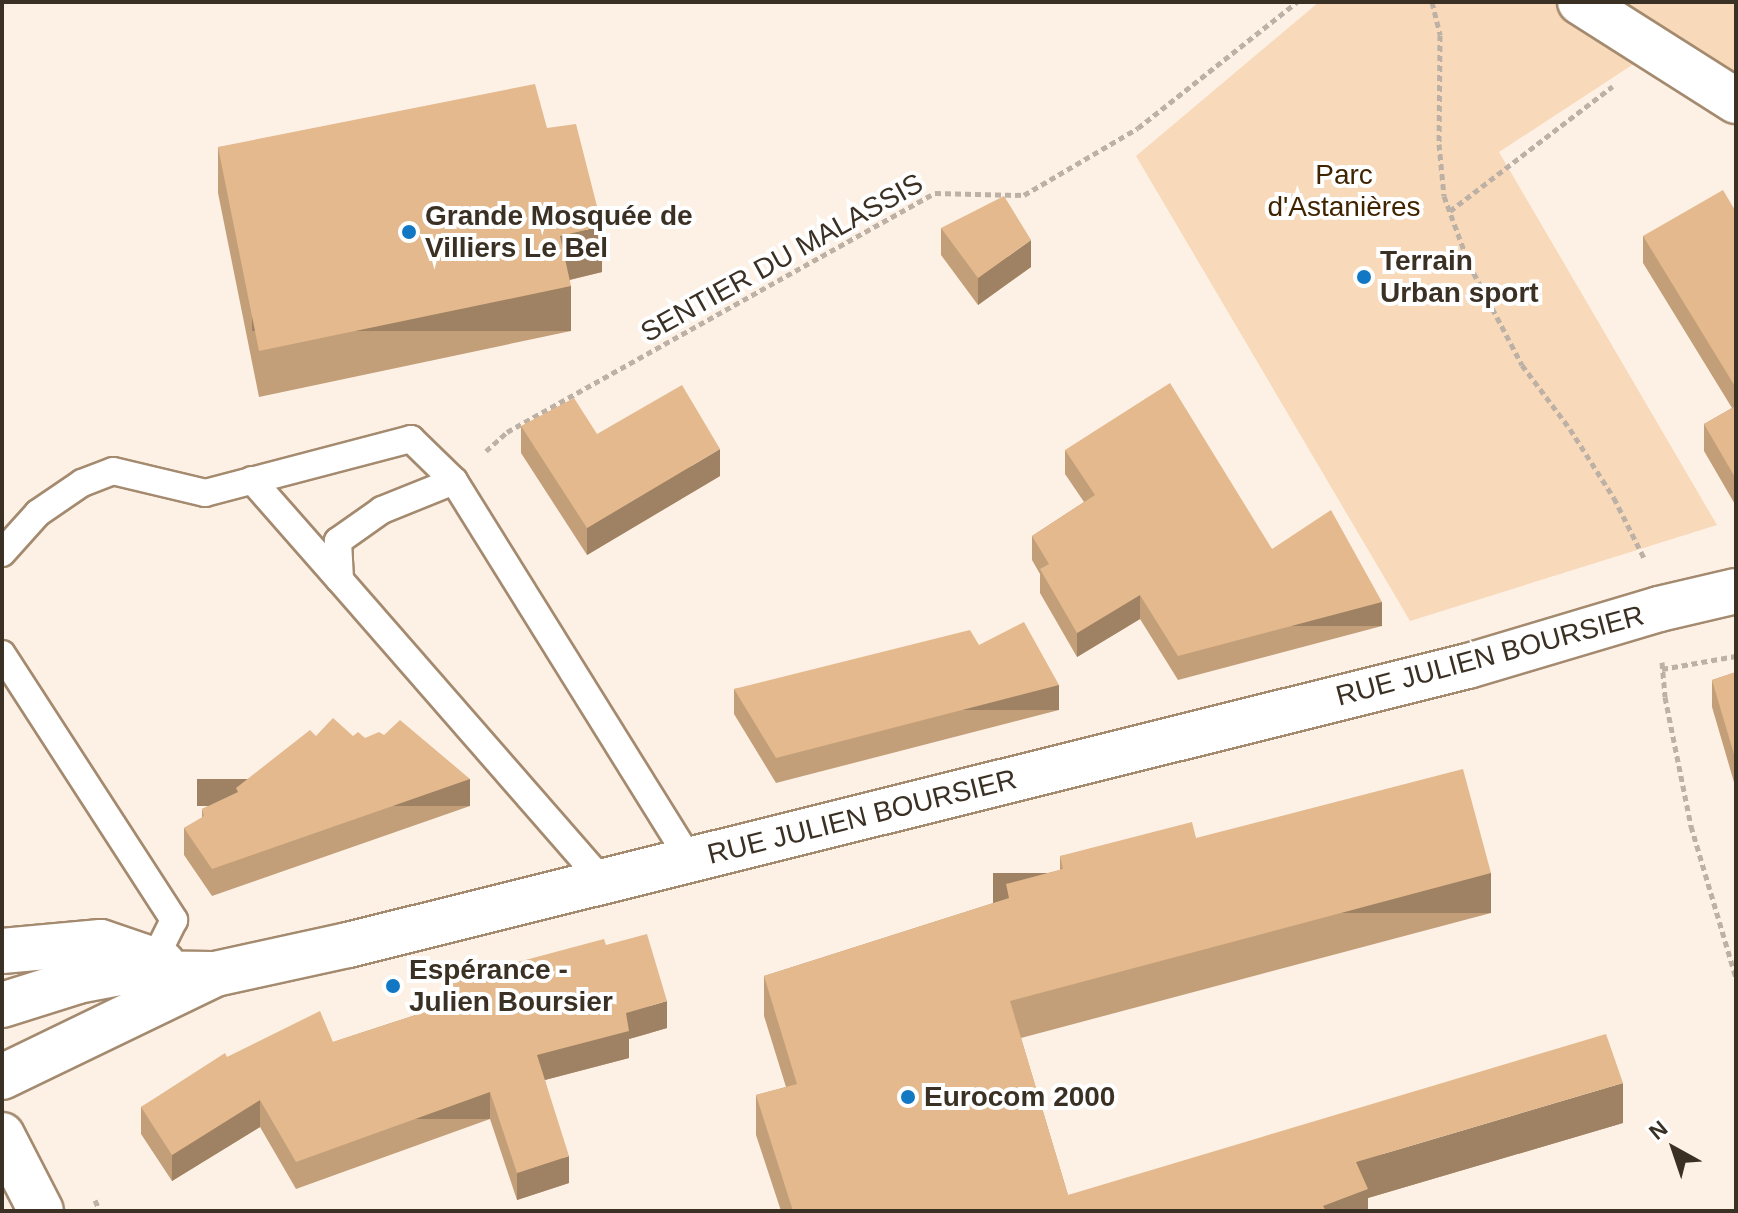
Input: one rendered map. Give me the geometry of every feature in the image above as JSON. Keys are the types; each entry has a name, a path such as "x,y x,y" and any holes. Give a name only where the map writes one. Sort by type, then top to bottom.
{"street":[{"path":"1580,2 1736,101"},
{"name":"RUE JULIEN BOURSIER","path":"4,1076 187,969 348,945 1468,666 1659,609 1736,591"},
{"path":"2,951 101,942 187,969"},
{"path":"2,1005 52,988 120,973 187,969"},
{"path":"2,1135 41,1211"}],"lane":[{"path":"2,553 38,513 82,483 113,471 205,493 411,439 454,481 690,860"},
{"path":"252,480 603,881"},
{"path":"340,580 338,541 382,510 454,481"},
{"path":"2,654 174,920 187,969"}],"path":[{"name":"SENTIER DU MALASSIS","path":"454,481 507,432 935,193 1024,195 1138,128 1297,2"},
{"path":"1432,2 1440,35 1439,144 1444,196 1469,264 1522,365 1614,498 1644,557 1659,609 1662,669 1691,826 1736,978"},
{"path":"1450,211 1659,53"},
{"path":"1662,669 1736,656"}],"green space":[{"name":"Parc d'Astanières","path":"1319,2 1736,2 1736,75 1678,35 1499,152 1717,525 1410,621 1136,156"}],"building":[{"name":"Grande Mosquée de Villiers Le Bel","path":"535,84 547,128 576,124 602,226 560,236 571,286 259,351 218,147"},
{"path":"1723,190 1736,212 1736,388 1643,236"},
{"path":"1004,196 1031,240 978,278 941,228"},
{"path":"1170,383 1272,549 1331,510 1382,602 1178,656 1140,595 1077,633 1040,569 1049,564 1032,536 1095,495 1065,450"},
{"path":"682,385 720,449 587,528 521,426 574,398 597,434"},
{"path":"1736,406 1736,479 1704,424"},
{"path":"1024,622 1059,685 776,758 734,689 970,630 979,645"},
{"path":"1736,672 1736,761 1712,680"},
{"path":"333,718 353,736 358,732 365,738 379,732 384,735 400,720 470,779 212,869 184,828 204,816 202,809 238,792 236,788 310,730 316,736"},
{"path":"1463,769 1491,873 1010,1001 1068,1195 1606,1034 1623,1083 1356,1162 1368,1189 1323,1206 1326,1211 793,1211 756,1095 797,1084 764,976 1009,898 1006,884 1063,869 1060,856 1192,822 1196,838"},
{"path":"647,934 667,1001 626,1013 629,1031 537,1055 569,1156 517,1173 490,1092 296,1162 260,1100 172,1155 141,1107 225,1053 227,1057 320,1011 333,1042 449,1004 443,982 604,939 606,945"}],"place":[{"name":"Grande Mosquée de Villiers Le Bel","path":"409,232"},
{"name":"Terrain Urban sport","path":"1364,277"},
{"name":"Espérance - Julien Boursier","path":"393,986"},
{"name":"Eurocom 2000","path":"908,1097"}]}
